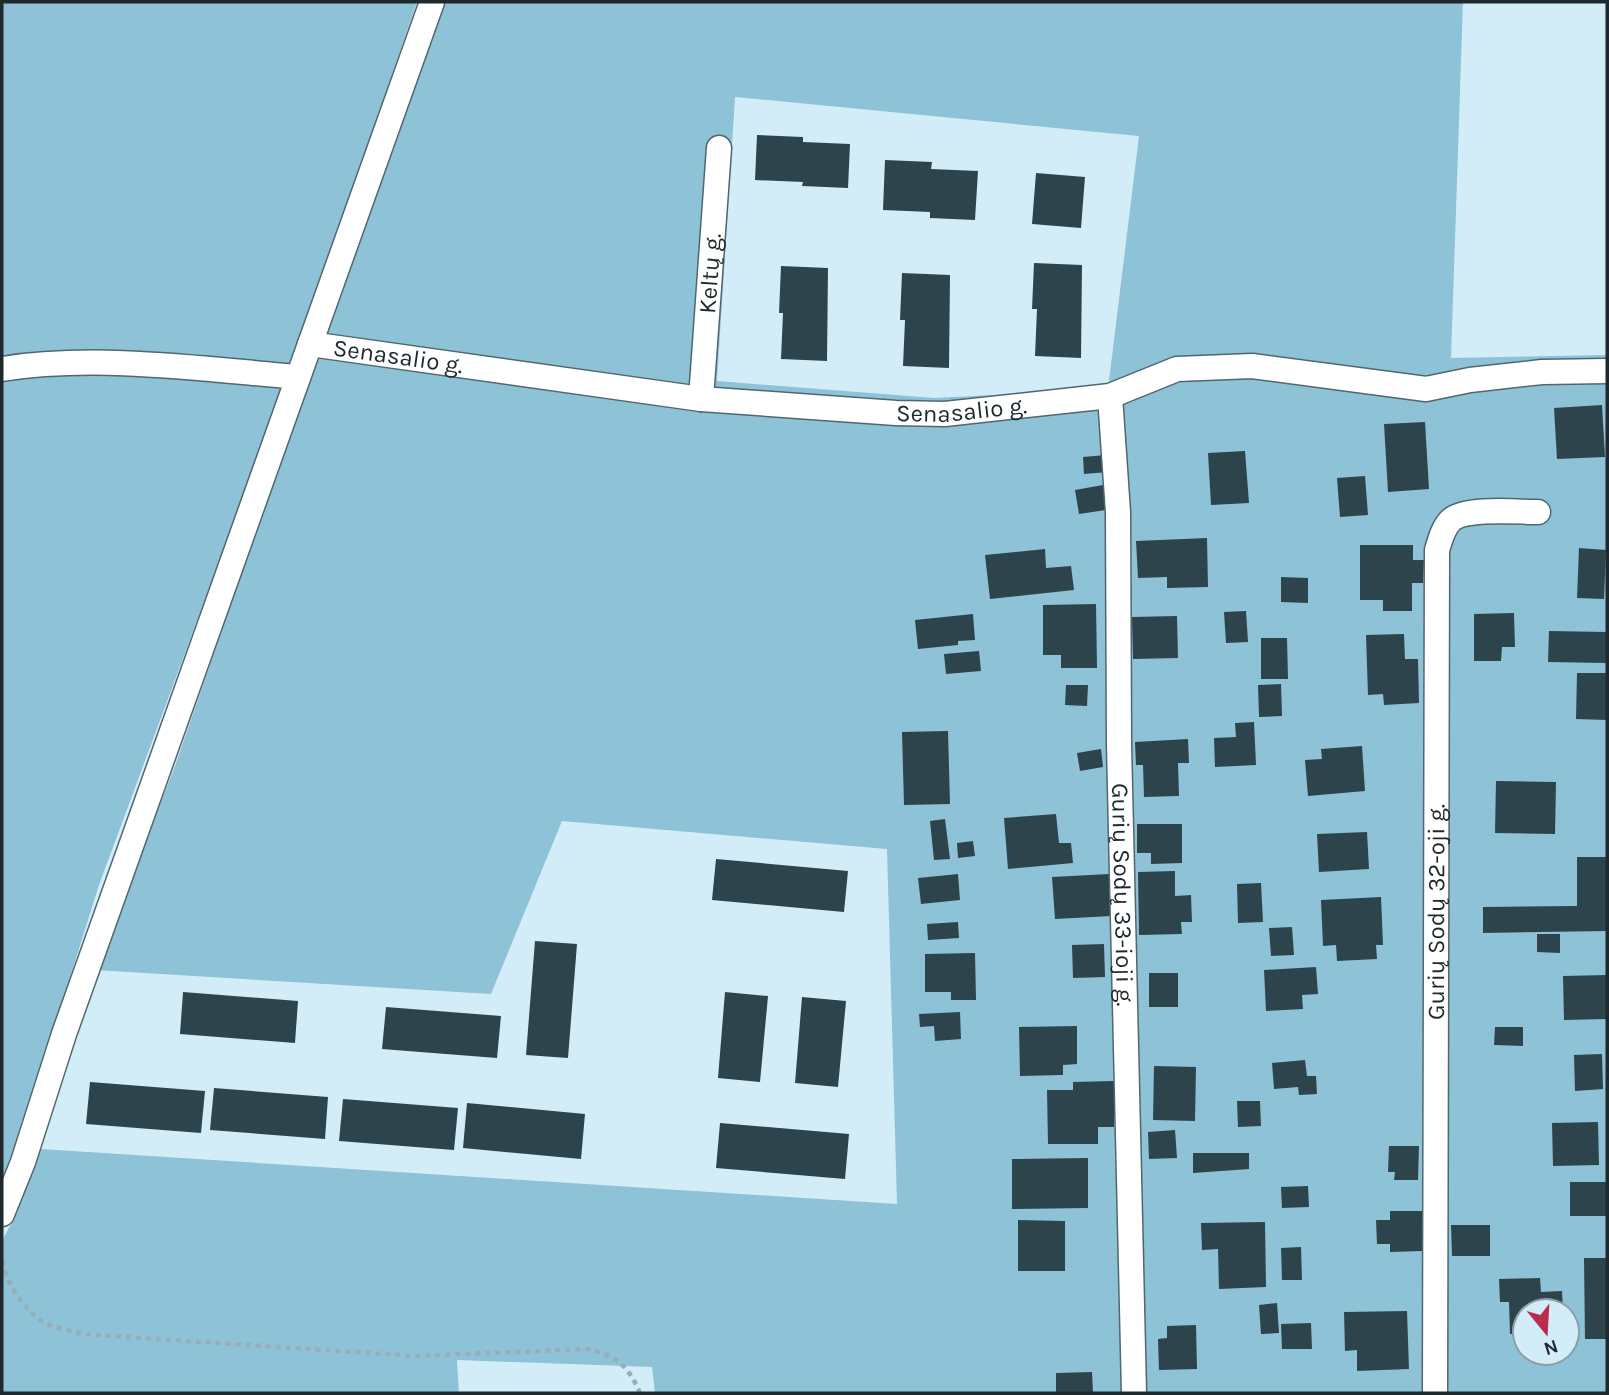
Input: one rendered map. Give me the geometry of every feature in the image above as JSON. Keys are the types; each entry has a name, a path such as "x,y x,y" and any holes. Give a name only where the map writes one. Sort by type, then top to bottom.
{"street":[{"path":"2,1214 23,1162 64,1034 432,2"},
{"name":"Keltų g.","path":"701,399 719,148"},
{"name":"Senasalio g.","path":"310,344 701,399 896,413 946,414 1110,396 1177,369 1251,366 1426,389 1470,380 1542,372 1607,371"},
{"name":"Senasalio g.","path":"2,369 30,364 128,364 298,377"},
{"name":"Gurių Sodų 33-ioji g.","path":"1110,396 1118,513 1119,744 1134,1393"},
{"name":"Gurių Sodų 32-oji g.","path":"1435,1393 1437,550 1452,519 1475,512 1538,512"}],"path":[{"path":"2,1261 14,1292 27,1307 46,1324 82,1334 414,1356 589,1349 615,1357 628,1372 640,1393"}],"shaded area":[{"path":"2,2 417,2 291,367 99,885 22,1130 2,1178"},
{"path":"444,2 1463,2 1451,358 1607,355 1607,1393 655,1393 652,1367 457,1360 459,1393 2,1393 2,1241 41,1149 897,1204 887,849 562,821 491,994 95,970 175,766 331,316","holes":["735,97 1139,136 1108,389 934,398 717,381"]}],"building":[{"path":"757,135 803,137 803,142 850,144 848,188 802,186 803,182 755,180"},
{"path":"885,160 932,162 931,169 978,171 975,220 930,218 930,212 883,210"},
{"path":"1036,173 1085,177 1081,228 1032,224"},
{"path":"1034,263 1082,265 1081,358 1035,356 1037,309 1032,309"},
{"path":"781,266 828,268 827,361 781,359"},
{"path":"902,273 950,275 949,368 903,366 905,320 900,320"},
{"path":"1602,405 1605,457 1557,459 1554,408"},
{"path":"1425,422 1429,489 1388,492 1384,424"},
{"path":"1245,451 1249,503 1211,505 1208,453"},
{"path":"1106,455 1108,472 1084,474 1083,457"},
{"path":"1365,476 1368,515 1340,517 1337,478"},
{"path":"1103,485 1106,510 1079,514 1075,490"},
{"path":"1207,538 1208,587 1167,588 1167,577 1138,578 1136,541"},
{"path":"1360,545 1413,545 1413,560 1424,560 1423,583 1412,583 1412,611 1383,611 1383,600 1360,600"},
{"path":"1579,548 1606,550 1604,599 1577,598"},
{"path":"1045,549 1046,568 1071,566 1074,590 990,599 985,555"},
{"path":"1281,577 1308,578 1308,603 1281,602"},
{"path":"1096,604 1097,668 1061,668 1061,655 1043,655 1043,605"},
{"path":"1246,611 1248,642 1226,643 1224,612"},
{"path":"1514,613 1515,647 1502,647 1501,661 1474,661 1474,614"},
{"path":"973,614 975,640 958,641 958,645 918,649 915,620"},
{"path":"1177,616 1178,658 1133,659 1132,617"},
{"path":"1549,631 1607,632 1607,663 1548,662"},
{"path":"1404,634 1405,659 1418,659 1419,703 1384,705 1383,694 1368,695 1366,635"},
{"path":"1261,638 1287,638 1288,679 1261,679"},
{"path":"979,651 981,671 946,674 944,654"},
{"path":"1577,673 1607,673 1607,720 1576,719"},
{"path":"1281,684 1282,716 1259,717 1258,685"},
{"path":"1066,685 1088,685 1087,706 1065,705"},
{"path":"1254,722 1256,765 1215,767 1214,738 1236,737 1235,723"},
{"path":"948,731 950,804 904,805 902,732"},
{"path":"1188,739 1189,763 1178,763 1179,796 1144,797 1143,765 1136,765 1135,742"},
{"path":"1362,746 1365,791 1308,796 1305,760 1322,759 1321,749"},
{"path":"1101,749 1103,767 1080,771 1077,753"},
{"path":"1496,781 1556,782 1555,834 1495,833"},
{"path":"1056,814 1059,843 1071,843 1073,863 1008,869 1004,818"},
{"path":"945,819 950,859 934,860 930,821"},
{"path":"1137,824 1182,824 1182,863 1151,864 1151,853 1137,853"},
{"path":"1367,832 1369,869 1319,872 1317,834"},
{"path":"973,841 975,856 958,858 957,843"},
{"path":"1577,857 1607,857 1607,931 1483,933 1483,907 1577,906"},
{"path":"716,859 848,871 844,912 712,900"},
{"path":"1175,871 1175,896 1191,895 1192,922 1181,922 1182,934 1139,935 1138,872"},
{"path":"958,874 960,900 921,904 918,878"},
{"path":"1109,874 1112,916 1055,919 1052,877"},
{"path":"1261,883 1263,922 1238,923 1237,884"},
{"path":"1381,897 1383,945 1376,945 1377,959 1337,961 1336,945 1323,946 1321,900"},
{"path":"958,922 959,938 928,940 927,924"},
{"path":"1292,927 1294,955 1271,956 1269,928"},
{"path":"1537,934 1560,934 1560,953 1537,952"},
{"path":"535,941 577,944 568,1058 526,1055"},
{"path":"1104,944 1105,977 1073,978 1072,945"},
{"path":"975,953 976,1000 951,1000 951,992 925,992 925,954"},
{"path":"1316,967 1318,994 1302,995 1303,1009 1266,1011 1264,970"},
{"path":"1149,973 1178,973 1178,1007 1149,1007"},
{"path":"1607,975 1607,1019 1564,1020 1563,976"},
{"path":"183,992 298,1001 295,1043 180,1034"},
{"path":"725,992 768,996 760,1082 718,1078"},
{"path":"802,997 846,1001 838,1087 795,1083"},
{"path":"386,1007 501,1016 497,1058 382,1049"},
{"path":"960,1012 961,1039 935,1041 934,1026 920,1027 919,1014"},
{"path":"1077,1026 1077,1064 1063,1065 1063,1075 1020,1076 1019,1027"},
{"path":"1495,1027 1523,1027 1523,1046 1494,1045"},
{"path":"1602,1054 1603,1089 1575,1091 1574,1055"},
{"path":"1305,1060 1307,1076 1316,1076 1317,1094 1299,1095 1298,1087 1274,1089 1272,1063"},
{"path":"1154,1066 1196,1067 1195,1121 1153,1120"},
{"path":"1114,1081 1114,1127 1098,1127 1098,1144 1048,1144 1047,1090 1073,1090 1073,1082"},
{"path":"90,1082 205,1091 201,1133 86,1124"},
{"path":"214,1088 328,1097 325,1139 210,1130"},
{"path":"343,1099 458,1108 454,1150 339,1141"},
{"path":"1237,1101 1260,1101 1261,1126 1238,1127"},
{"path":"467,1103 585,1114 581,1159 463,1148"},
{"path":"1598,1122 1599,1165 1553,1166 1552,1123"},
{"path":"720,1123 849,1134 845,1179 716,1168"},
{"path":"1175,1130 1177,1158 1149,1159 1148,1132"},
{"path":"1389,1146 1419,1146 1418,1180 1394,1180 1395,1172 1388,1172"},
{"path":"1193,1153 1249,1153 1249,1169 1193,1173"},
{"path":"1088,1158 1088,1208 1012,1209 1012,1159"},
{"path":"1570,1182 1606,1182 1606,1216 1570,1216"},
{"path":"1308,1186 1309,1207 1282,1208 1281,1187"},
{"path":"1390,1211 1422,1211 1422,1251 1390,1252 1390,1244 1377,1244 1376,1220 1390,1220"},
{"path":"1018,1220 1065,1221 1065,1271 1018,1271"},
{"path":"1265,1222 1266,1287 1219,1289 1218,1249 1202,1250 1201,1223"},
{"path":"1451,1225 1490,1225 1490,1256 1452,1256"},
{"path":"1301,1247 1302,1280 1282,1280 1281,1248"},
{"path":"1584,1258 1607,1258 1607,1339 1585,1339"},
{"path":"1540,1278 1541,1292 1562,1291 1562,1297 1511,1297 1510,1334 1509,1302 1500,1302 1499,1279"},
{"path":"1277,1303 1279,1333 1261,1334 1259,1305"},
{"path":"1407,1311 1409,1369 1357,1371 1357,1350 1345,1351 1344,1312"},
{"path":"1311,1323 1312,1349 1282,1349 1281,1324"},
{"path":"1196,1325 1197,1369 1159,1370 1158,1339 1167,1338 1167,1326"},
{"path":"1092,1372 1093,1393 1056,1393 1056,1373"}]}
